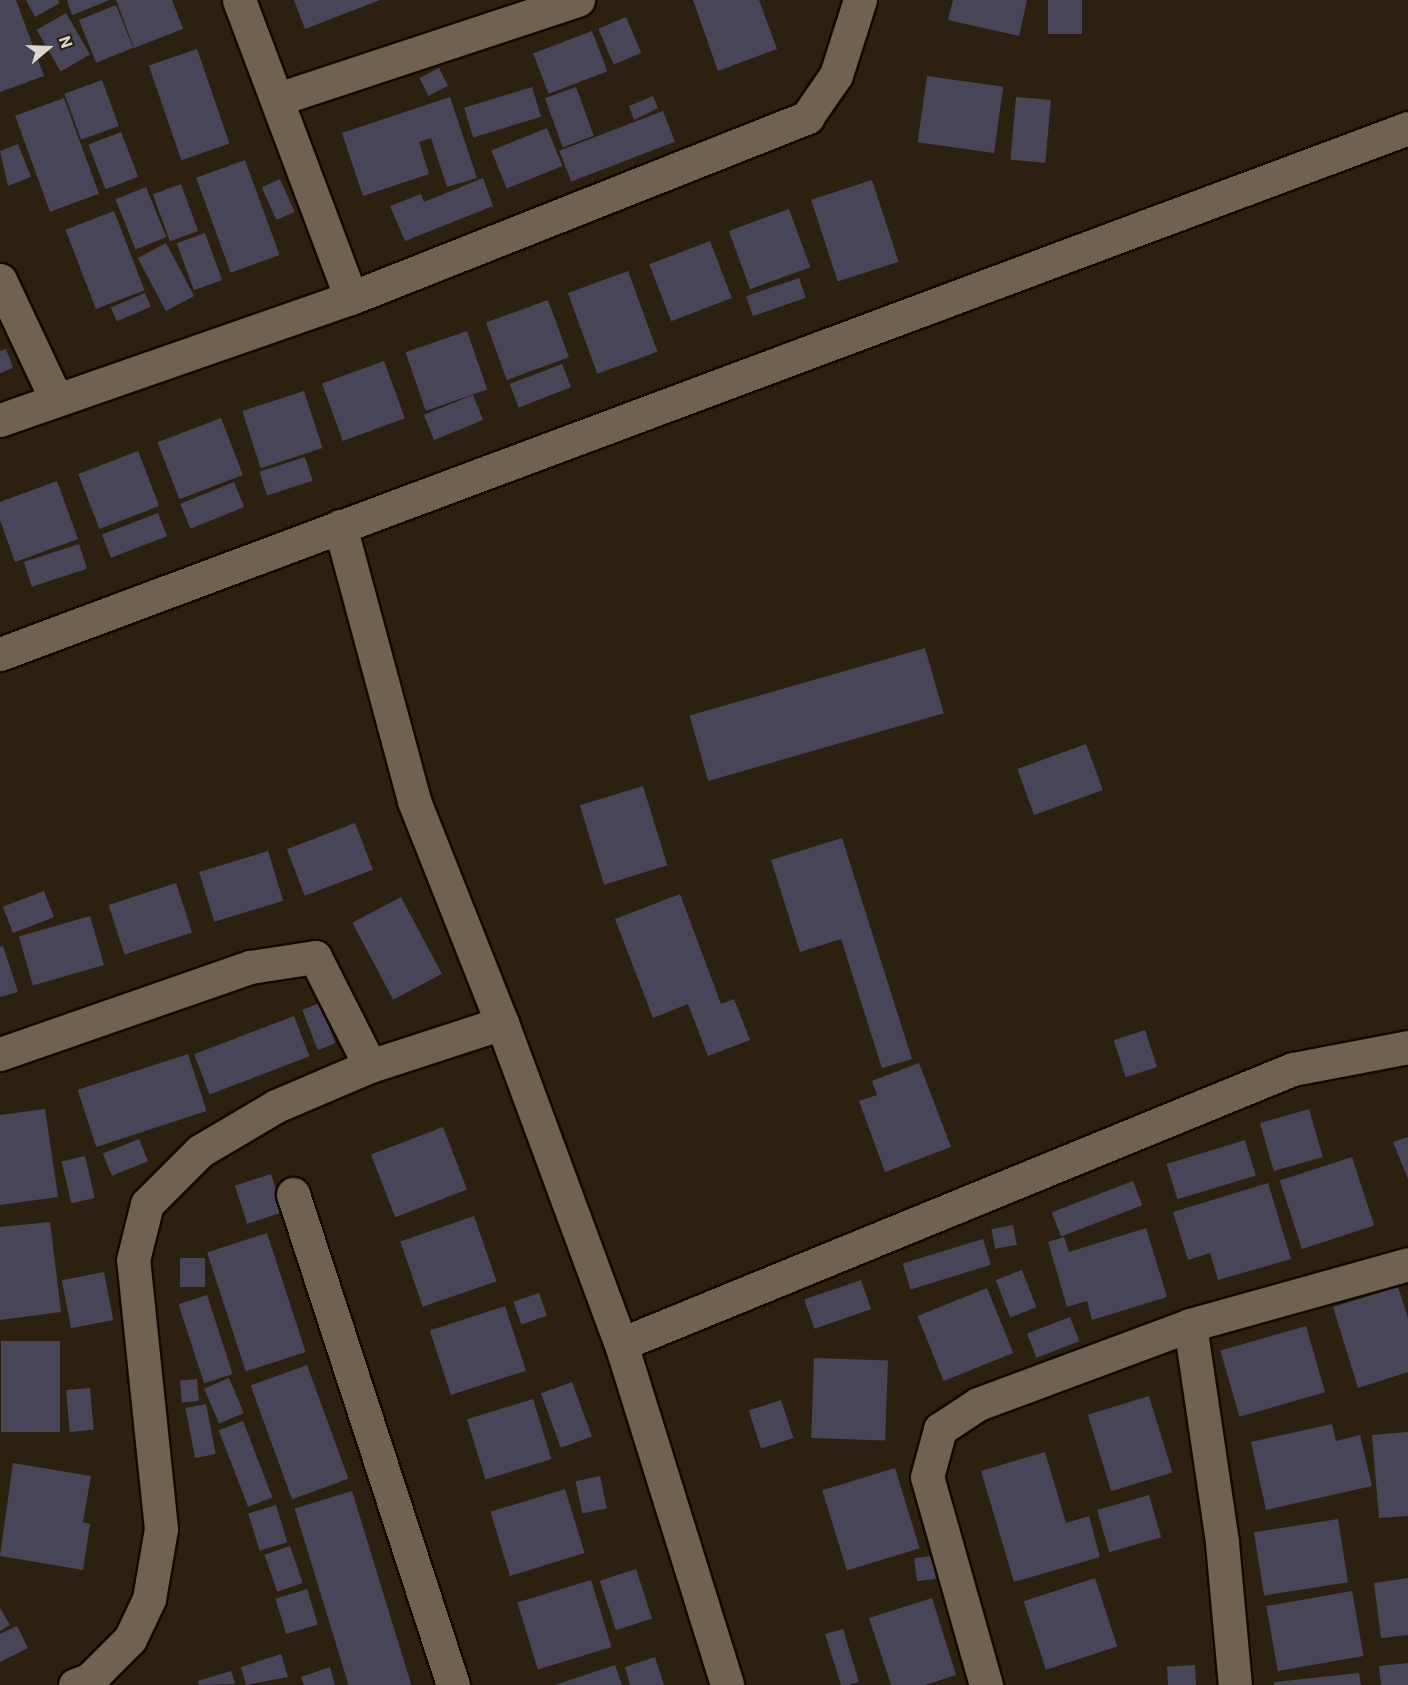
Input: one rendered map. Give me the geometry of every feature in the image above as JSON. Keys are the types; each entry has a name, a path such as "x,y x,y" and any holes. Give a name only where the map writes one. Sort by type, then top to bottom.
{"street":[{"path":"238,0 278,99 351,298"},
{"path":"278,99 578,0"},
{"path":"0,420 351,298 807,117 836,75 860,0"},
{"path":"0,654 1408,128"},
{"path":"0,280 56,399"},
{"path":"340,526 414,801 502,1023 621,1344 727,1685"},
{"path":"0,1054 250,967 315,957 370,1066"},
{"path":"75,1685 89,1680 130,1639 149,1599 161,1529 133,1260 147,1204 200,1151 276,1106 370,1066 502,1023"},
{"path":"621,1344 1293,1069 1408,1047"},
{"path":"293,1194 453,1685"},
{"path":"986,1685 927,1477 940,1429 978,1404 1190,1325 1408,1264"},
{"path":"1190,1325 1222,1543 1235,1685"}],"building":[{"path":"0,0 16,0 44,76 0,92"},
{"path":"26,0 58,0 60,3 35,17"},
{"path":"67,0 110,0 72,15"},
{"path":"116,0 172,0 183,29 134,48"},
{"path":"294,0 380,0 305,29"},
{"path":"693,0 759,0 777,49 718,71"},
{"path":"953,0 1027,0 1019,36 948,20"},
{"path":"1048,0 1082,0 1082,34 1048,34"},
{"path":"116,5 133,48 96,63 79,20"},
{"path":"66,13 90,55 61,72 37,30"},
{"path":"626,17 641,53 614,65 598,29"},
{"path":"592,31 607,71 549,94 533,54"},
{"path":"197,49 230,144 181,160 149,66"},
{"path":"439,68 448,86 428,96 419,78"},
{"path":"927,76 1003,87 994,153 918,142"},
{"path":"102,80 119,126 81,140 64,94"},
{"path":"532,87 541,117 473,137 464,108"},
{"path":"576,87 594,136 563,147 545,98"},
{"path":"653,96 658,108 634,120 629,106"},
{"path":"450,97 477,178 447,187 431,138 419,142 429,174 363,196 342,133"},
{"path":"1016,97 1051,100 1045,163 1011,160"},
{"path":"64,98 99,194 50,212 15,116"},
{"path":"663,111 675,142 571,182 559,151"},
{"path":"547,128 562,166 507,188 491,150"},
{"path":"121,132 138,177 106,189 88,145"},
{"path":"18,144 31,177 8,186 0,151"},
{"path":"245,160 280,255 231,273 196,178"},
{"path":"483,178 493,206 405,241 390,206 421,194 424,202"},
{"path":"280,179 295,212 276,220 262,187"},
{"path":"872,180 899,262 838,282 811,200"},
{"path":"181,184 198,231 170,241 153,194"},
{"path":"146,187 166,237 136,249 115,199"},
{"path":"789,209 810,267 750,289 729,231"},
{"path":"114,211 144,290 96,309 65,230"},
{"path":"205,233 222,280 194,290 177,243"},
{"path":"710,241 732,298 671,321 649,264"},
{"path":"166,243 194,296 166,311 138,258"},
{"path":"628,271 657,352 597,374 568,293"},
{"path":"799,278 806,298 753,316 746,296"},
{"path":"145,293 151,307 117,321 111,307"},
{"path":"548,300 569,357 507,380 486,323"},
{"path":"467,331 487,390 426,411 406,352"},
{"path":"6,349 13,368 0,373 0,351"},
{"path":"384,361 405,418 343,441 322,384"},
{"path":"562,364 571,387 519,407 510,384"},
{"path":"304,391 323,448 261,468 242,411"},
{"path":"473,395 483,420 434,440 424,415"},
{"path":"221,418 243,475 179,499 158,442"},
{"path":"138,451 159,506 99,529 78,474"},
{"path":"305,457 313,481 267,496 259,472"},
{"path":"57,481 78,539 15,562 0,520 0,502"},
{"path":"234,482 244,507 190,529 180,504"},
{"path":"158,513 167,536 111,558 102,535"},
{"path":"79,544 87,569 32,587 24,562"},
{"path":"925,648 944,713 708,781 689,716"},
{"path":"1086,744 1103,790 1034,815 1017,769"},
{"path":"643,786 667,865 604,885 580,805"},
{"path":"355,823 373,870 305,896 287,849"},
{"path":"842,838 912,1059 882,1068 841,939 800,952 771,860"},
{"path":"268,851 283,901 214,922 199,872"},
{"path":"176,883 192,932 125,954 108,905"},
{"path":"44,891 54,917 13,933 3,907"},
{"path":"680,894 721,1004 734,999 750,1040 708,1056 688,1004 653,1018 615,919"},
{"path":"401,897 442,974 393,1000 352,923"},
{"path":"90,916 104,965 33,985 19,936"},
{"path":"3,946 18,992 0,997 0,947"},
{"path":"320,1003 335,1043 318,1050 302,1010"},
{"path":"294,1016 309,1056 210,1094 194,1054"},
{"path":"1145,1030 1157,1067 1126,1077 1114,1040"},
{"path":"188,1054 207,1111 96,1147 78,1090"},
{"path":"919,1063 951,1147 885,1172 859,1101 877,1095 872,1081"},
{"path":"45,1109 58,1197 0,1205 0,1115"},
{"path":"1309,1109 1323,1157 1274,1171 1260,1123"},
{"path":"443,1127 467,1190 395,1217 371,1155"},
{"path":"1408,1137 1408,1179 1393,1142"},
{"path":"139,1139 148,1161 112,1176 103,1154"},
{"path":"1245,1140 1256,1175 1177,1199 1167,1164"},
{"path":"85,1156 95,1198 71,1203 62,1161"},
{"path":"1352,1157 1374,1225 1302,1249 1280,1180"},
{"path":"271,1174 283,1212 247,1224 235,1186"},
{"path":"1133,1181 1142,1205 1061,1236 1052,1212"},
{"path":"1268,1183 1291,1259 1218,1280 1210,1253 1188,1260 1173,1212"},
{"path":"474,1216 496,1281 423,1307 400,1241"},
{"path":"50,1222 61,1312 0,1320 0,1227"},
{"path":"1013,1225 1017,1245 995,1249 991,1229"},
{"path":"1146,1228 1167,1297 1092,1320 1087,1301 1067,1307 1048,1242 1064,1237 1069,1252"},
{"path":"267,1233 306,1352 246,1371 207,1252"},
{"path":"983,1239 991,1265 911,1289 903,1264"},
{"path":"180,1258 205,1258 205,1287 180,1287"},
{"path":"1022,1270 1036,1307 1010,1317 996,1280"},
{"path":"104,1272 113,1320 71,1328 62,1280"},
{"path":"861,1280 871,1309 814,1329 804,1300"},
{"path":"1398,1287 1408,1318 1408,1372 1358,1388 1333,1307"},
{"path":"987,1288 1013,1353 944,1381 917,1316"},
{"path":"539,1293 547,1316 521,1324 513,1302"},
{"path":"207,1295 233,1374 204,1383 178,1304"},
{"path":"505,1306 526,1371 451,1395 430,1330"},
{"path":"1070,1317 1079,1341 1036,1358 1027,1333"},
{"path":"1306,1326 1325,1392 1239,1417 1220,1351"},
{"path":"1,1341 60,1341 60,1432 1,1432"},
{"path":"814,1358 888,1361 885,1441 811,1438"},
{"path":"307,1365 348,1479 292,1499 251,1386"},
{"path":"229,1378 244,1413 219,1424 204,1389"},
{"path":"197,1379 199,1401 182,1402 180,1380"},
{"path":"572,1382 592,1437 561,1448 541,1393"},
{"path":"90,1388 94,1430 70,1432 66,1390"},
{"path":"1149,1396 1172,1473 1111,1491 1088,1415"},
{"path":"533,1399 551,1459 485,1479 467,1419"},
{"path":"781,1400 793,1438 761,1449 749,1411"},
{"path":"206,1404 216,1454 195,1458 185,1408"},
{"path":"243,1421 272,1498 248,1507 219,1430"},
{"path":"1332,1424 1336,1441 1360,1435 1372,1486 1266,1510 1251,1442"},
{"path":"1408,1432 1408,1516 1379,1518 1372,1435"},
{"path":"1045,1452 1066,1523 1089,1516 1100,1557 1014,1582 981,1471"},
{"path":"13,1463 91,1476 83,1522 90,1524 83,1570 0,1556"},
{"path":"895,1468 920,1548 847,1571 822,1490"},
{"path":"600,1476 607,1508 582,1513 576,1481"},
{"path":"565,1489 585,1553 510,1576 490,1512"},
{"path":"352,1491 411,1685 349,1685 295,1509"},
{"path":"1149,1495 1161,1537 1109,1552 1097,1510"},
{"path":"276,1505 287,1542 260,1551 248,1513"},
{"path":"1338,1519 1348,1582 1264,1596 1254,1532"},
{"path":"290,1546 303,1583 277,1592 264,1555"},
{"path":"933,1556 936,1579 917,1581 914,1558"},
{"path":"636,1569 652,1618 616,1630 600,1581"},
{"path":"1095,1578 1117,1646 1046,1670 1024,1601"},
{"path":"1408,1578 1408,1635 1381,1638 1374,1583"},
{"path":"591,1580 611,1647 538,1669 517,1603"},
{"path":"307,1589 318,1624 286,1634 275,1599"},
{"path":"1352,1591 1363,1656 1278,1671 1266,1606"},
{"path":"932,1598 956,1675 925,1685 891,1685 869,1618"},
{"path":"0,1608 10,1625 0,1631"},
{"path":"17,1626 28,1648 0,1662 0,1634"},
{"path":"843,1629 859,1682 848,1685 841,1685 825,1634"},
{"path":"281,1654 288,1677 246,1685 241,1667"},
{"path":"655,1657 664,1685 630,1685 625,1667"},
{"path":"1408,1663 1408,1685 1381,1685 1379,1666"},
{"path":"615,1665 622,1685 555,1685"},
{"path":"1195,1665 1196,1685 1168,1685 1167,1666"},
{"path":"330,1667 335,1685 304,1685 301,1677"},
{"path":"231,1671 235,1684 199,1685 198,1681"},
{"path":"1359,1673 1361,1685 1274,1685 1274,1682"}]}
